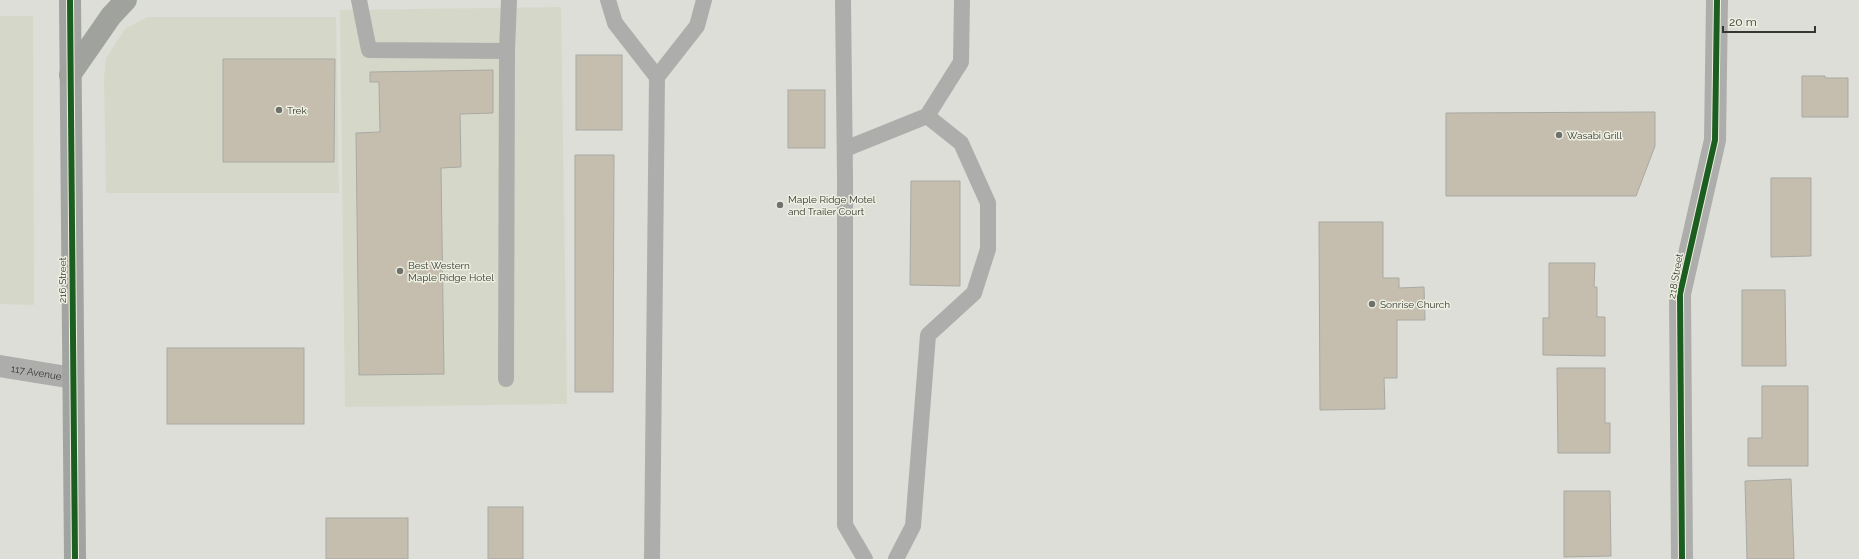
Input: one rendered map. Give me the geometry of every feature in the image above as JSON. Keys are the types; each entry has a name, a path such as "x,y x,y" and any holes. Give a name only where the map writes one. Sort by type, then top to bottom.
{"highway":[{"path":"70,75 111,16 126,0"}],"street":[{"name":"216 Street","path":"70,0 75,559"},
{"name":"218 Street","path":"1682,559 1680,294 1715,140 1716,0"},
{"name":"117 Avenue","path":"0,366 73,378"}],"lane":[{"path":"359,0 369,50 507,51"},
{"path":"506,379 507,51 509,0"},
{"path":"608,0 615,24 657,77"},
{"path":"652,559 657,77 697,26 704,0"},
{"path":"842,0 845,150 845,525 865,559"},
{"path":"845,150 927,116 961,62 962,0"},
{"path":"896,559 913,526 928,334 974,293 988,249 988,203 962,143 927,116"}],"shaded area":[{"path":"561,7 567,404 345,407 340,10"},
{"path":"0,16 33,16 34,305 0,304"},
{"path":"147,17 336,17 339,193 106,193 104,78 106,58 125,29"}],"building":[{"path":"576,55 622,55 622,130 576,130"},
{"name":"Trek","path":"223,59 335,59 334,162 223,162"},
{"name":"Best Western Maple Ridge Hotel","path":"493,70 493,113 460,114 461,167 441,168 444,374 359,375 356,133 380,132 379,82 370,82 370,72"},
{"path":"1802,76 1848,78 1848,117 1802,117"},
{"path":"788,90 825,90 825,148 788,148"},
{"path":"1655,112 1655,146 1636,196 1446,196 1446,113"},
{"path":"575,155 614,155 613,392 575,392"},
{"path":"1771,178 1811,178 1811,256 1771,257"},
{"path":"911,181 960,181 960,286 910,285"},
{"name":"Sonrise Church","path":"1319,222 1383,222 1383,278 1399,278 1399,288 1424,287 1425,320 1397,320 1397,378 1384,378 1385,409 1320,410"},
{"path":"1549,263 1595,263 1594,287 1597,287 1597,317 1605,317 1605,356 1543,355 1543,318 1549,318"},
{"path":"1742,290 1785,290 1786,366 1742,366"},
{"path":"167,348 304,348 304,424 167,424"},
{"path":"1557,368 1605,368 1605,423 1610,423 1610,453 1558,453"},
{"path":"1762,386 1808,386 1808,466 1748,466 1748,438 1762,438"},
{"path":"1791,479 1794,559 1747,559 1745,481"},
{"path":"1564,491 1610,491 1611,556 1564,557"},
{"path":"488,507 523,507 523,559 488,559"},
{"path":"326,518 408,518 408,559 326,559"}],"cycle path":[{"path":"70,0 75,559"},
{"path":"1682,559 1680,294 1715,140 1717,0"}],"place":[{"name":"Trek","path":"279,110"},
{"name":"Wasabi Grill","path":"1559,135"},
{"name":"Maple Ridge Motel and Trailer Court","path":"780,205"},
{"name":"Best Western Maple Ridge Hotel","path":"400,271"},
{"name":"Sonrise Church","path":"1372,304"}]}
